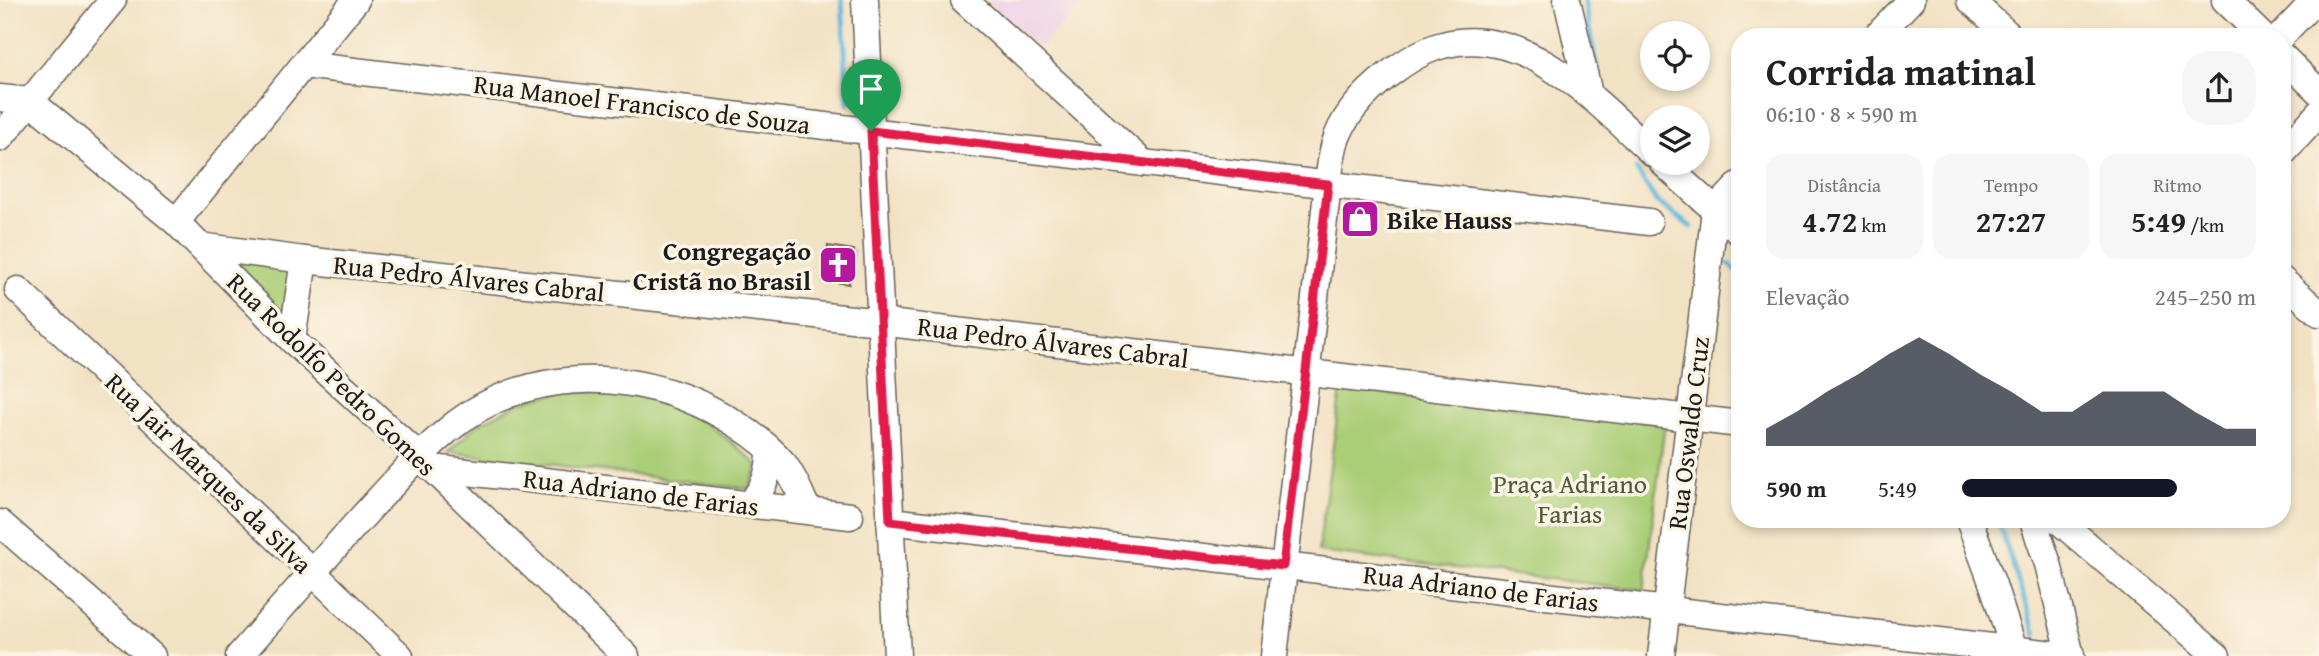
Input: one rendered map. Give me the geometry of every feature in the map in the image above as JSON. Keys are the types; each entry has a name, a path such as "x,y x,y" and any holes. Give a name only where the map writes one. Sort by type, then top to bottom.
{"street":[{"path":"0,138 113,0"},
{"path":"176,222 356,0"},
{"path":"864,0 897,656"},
{"path":"964,0 1143,163"},
{"path":"1567,0 1589,94"},
{"path":"1884,28 1910,0"},
{"path":"1970,0 2001,28"},
{"path":"2225,0 2254,28"},
{"path":"2289,28 2315,0"},
{"path":"1274,656 1328,184 1337,138 1354,109 1385,77 1426,51 1443,45 1478,43 1516,51 1549,66 1589,94 1640,142"},
{"name":"Rua Manoel Francisco de Souza","path":"303,65 1649,222"},
{"path":"2291,65 2319,92"},
{"path":"0,97 30,101"},
{"name":"Rua Rodolfo Pedro Gomes","path":"30,101 176,222 292,340 425,462 626,656"},
{"path":"2291,144 2319,113"},
{"path":"1676,175 1731,225"},
{"path":"1714,211 1731,193"},
{"name":"Rua Oswaldo Cruz","path":"1661,656 1714,211"},
{"name":"Rua Pedro Álvares Cabral","path":"200,246 304,260 880,322 1731,423"},
{"path":"292,340 304,260"},
{"path":"2291,288 2319,313"},
{"name":"Rua Jair Marques da Silva","path":"18,290 400,656"},
{"path":"239,656 312,572 425,462 448,429 494,399 536,385 587,379 636,384 694,401 720,414 770,451 791,475 808,511"},
{"path":"748,505 759,494 768,476 770,451"},
{"name":"Rua Adriano de Farias","path":"425,462 850,516"},
{"name":"Rua Adriano de Farias","path":"890,521 1667,610 2015,653 2071,656"},
{"path":"0,523 152,656"},
{"path":"1972,528 2015,653"},
{"path":"2036,528 2048,564 2071,656"},
{"path":"2067,528 2217,656"}],"shaded area":[{"path":"987,0 1085,0 1040,48"}],"green space":[{"path":"227,256 292,265 283,323"},
{"name":"Praça Adriano Farias","path":"1341,389 1665,423 1644,590 1318,552"},
{"path":"563,392 633,395 654,400 692,416 726,438 758,466 748,489 448,452 478,424 519,403"}],"building":[{"name":"Congregação Cristã no Brasil","path":"828,246 854,250 849,284 823,280"}],"waterway":[{"path":"842,0 848,104"},
{"path":"1584,0 1596,66"},
{"path":"1636,169 1656,201 1691,227"},
{"path":"2000,528 2036,635"}],"place":[{"name":"Bike Hauss","path":"1360,219"},
{"name":"Congregação Cristã no Brasil","path":"838,265"}],"route":[{"path":"871,131 1328,184 1283,566 890,521 871,131"}]}
